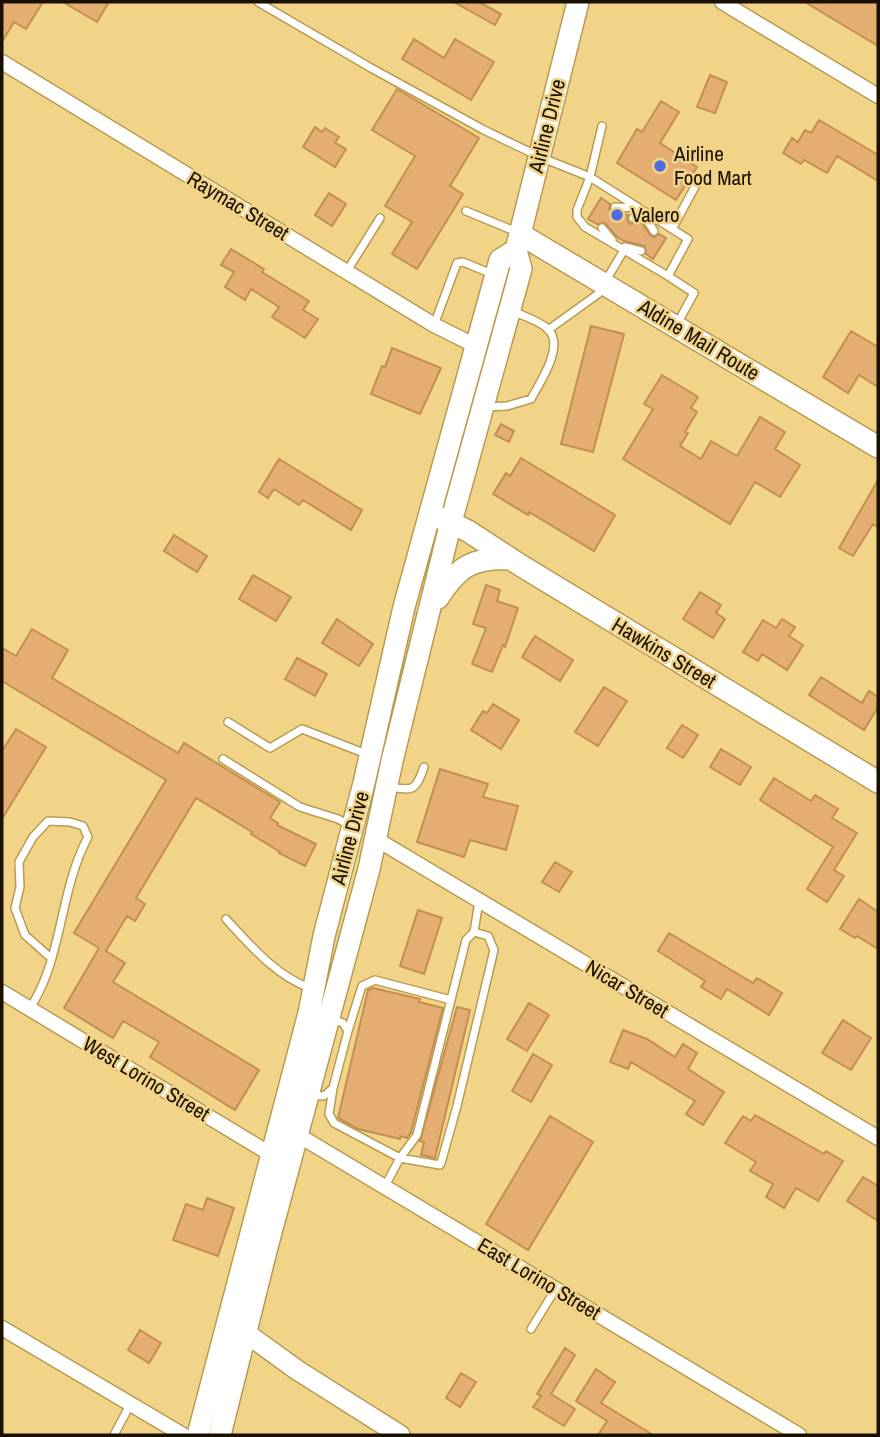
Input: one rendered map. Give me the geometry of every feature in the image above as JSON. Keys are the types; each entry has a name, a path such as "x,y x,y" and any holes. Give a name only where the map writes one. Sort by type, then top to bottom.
{"main road":[{"name":"Airline Drive","path":"198,1435 271,1154 309,1094 329,1018 376,839 452,522 521,269 518,242 574,6"},
{"name":"Airline Drive","path":"220,1435 290,1166 289,1129 324,936 404,607 500,260 518,242"},
{"name":"Aldine Mail Route","path":"518,242 605,285 878,447"},
{"name":"Hawkins Street","path":"430,515 452,522 878,782"},
{"path":"429,613 453,575 472,564 494,558 511,559"}],"street":[{"path":"722,2 878,96"},
{"name":"Raymac Street","path":"2,62 434,325 476,346"},
{"name":"Nicar Street","path":"376,839 878,1138"},
{"name":"West Lorino Street","path":"2,992 290,1166"},
{"name":"East Lorino Street","path":"289,1129 799,1435"},
{"path":"2,1328 183,1435"},
{"path":"246,1333 297,1370 400,1435"}],"lane":[{"path":"258,2 436,104 540,156 590,177 688,239 668,276"},
{"path":"602,126 577,217 585,227 641,251"},
{"path":"672,229 697,183"},
{"path":"615,207 639,208"},
{"path":"633,218 639,208"},
{"path":"639,208 654,230"},
{"path":"466,211 518,242"},
{"path":"346,272 380,218"},
{"path":"602,228 619,242 624,250 694,293 676,327"},
{"path":"548,330 584,306 605,285 624,250"},
{"path":"434,325 457,263 463,262 496,275"},
{"path":"483,407 507,406 531,399 552,357 554,343 548,330 509,309"},
{"path":"228,722 270,748 302,729 369,755"},
{"path":"223,759 300,807 338,819 352,828"},
{"path":"387,787 412,790 417,786 424,767"},
{"path":"30,1008 41,991 51,958 72,872 88,837 83,826 70,822 48,821 33,837 19,862 20,887 15,908 25,935 51,958"},
{"path":"385,1186 400,1158 417,1135 467,940 474,932 479,901"},
{"path":"226,919 258,953 294,983 314,990"},
{"path":"451,1000 375,980 362,986 333,1088 329,1114 334,1123 400,1158 440,1165 457,1106 494,950 488,936 474,932"},
{"path":"329,1018 343,1023 348,1031"},
{"path":"309,1094 324,1096 333,1088"},
{"path":"531,1329 556,1289"},
{"path":"114,1435 130,1405"}],"building":[{"path":"2,2 43,2 26,29 14,22 2,42"},
{"path":"63,2 109,2 97,22"},
{"path":"454,2 479,2 501,14 495,25"},
{"path":"805,2 878,2 878,46"},
{"path":"414,39 444,58 455,39 494,62 471,100 402,59"},
{"path":"710,75 727,82 715,113 697,107"},
{"path":"397,89 479,138 450,186 463,194 417,269 392,254 412,222 385,206 415,156 372,130"},
{"path":"661,101 679,112 660,143 697,167 676,200 617,163 637,129 642,132"},
{"path":"819,120 878,155 878,181 837,156 827,173 804,160 801,164 783,153 792,138 798,142 805,130 811,133"},
{"path":"315,127 322,132 325,128 339,137 335,143 346,149 335,167 303,147"},
{"path":"329,193 346,204 332,226 315,215"},
{"path":"601,198 610,204 609,209 612,212 628,215 630,224 638,221 651,236 659,234 666,238 653,259 646,254 645,246 624,241 605,223 597,224 588,219"},
{"path":"231,249 309,301 303,310 318,319 305,338 272,317 279,307 251,289 245,300 225,287 234,272 221,265"},
{"path":"591,326 624,334 593,452 561,444"},
{"path":"851,331 878,347 878,387 859,375 848,393 823,377"},
{"path":"392,348 441,368 420,414 371,394"},
{"path":"662,375 698,397 691,408 697,412 680,446 701,459 711,441 737,456 760,417 785,432 775,449 800,465 780,497 755,482 730,524 623,459 653,409 644,404"},
{"path":"501,424 514,431 509,442 495,435"},
{"path":"521,458 615,515 594,551 493,494 506,473 510,476"},
{"path":"279,459 362,510 351,530 303,500 299,505 274,489 268,498 259,492"},
{"path":"878,480 878,527 873,524 853,556 839,548"},
{"path":"174,535 207,556 197,572 164,551"},
{"path":"253,575 291,597 276,621 239,599"},
{"path":"486,585 500,590 497,601 518,608 505,647 503,645 492,672 472,664 486,628 473,624"},
{"path":"700,592 721,605 716,613 725,619 713,638 683,619"},
{"path":"337,619 373,644 359,666 322,643"},
{"path":"782,619 795,627 789,636 803,645 787,670 762,654 758,661 743,652 763,620 776,628"},
{"path":"32,629 68,650 52,678 178,753 184,743 280,802 270,818 278,823 277,825 316,844 305,866 279,853 251,834 252,832 196,798 136,898 145,904 135,921 127,916 106,951 125,963 113,982 259,1070 235,1110 150,1057 159,1042 123,1021 113,1038 64,1008 99,948 74,933 166,780 2,681 2,648 16,656"},
{"path":"535,636 573,660 560,681 522,657"},
{"path":"297,658 327,674 315,696 285,679"},
{"path":"821,677 862,703 869,691 878,697 878,707 864,730 809,695"},
{"path":"604,687 627,701 598,746 575,732"},
{"path":"493,704 519,720 501,749 471,730 483,711 487,713"},
{"path":"682,725 698,735 683,758 667,748"},
{"path":"16,729 46,747 2,819 2,751"},
{"path":"721,749 751,767 740,785 710,767"},
{"path":"440,769 488,784 483,797 518,806 506,850 470,840 464,857 417,842"},
{"path":"774,778 811,801 815,795 838,809 832,818 857,833 834,870 844,876 827,902 807,889 833,847 760,800"},
{"path":"555,862 572,872 559,892 542,882"},
{"path":"859,899 878,912 878,949 840,929"},
{"path":"418,910 442,918 424,974 400,966"},
{"path":"669,933 753,983 757,978 782,993 769,1015 727,989 721,999 701,987 705,981 658,951"},
{"path":"373,988 420,999 419,1002 443,1008 411,1132 407,1138 400,1136 400,1139 358,1129 338,1118 368,990"},
{"path":"529,1003 549,1015 527,1051 507,1039"},
{"path":"457,1007 470,1010 435,1158 421,1155 424,1142 420,1141"},
{"path":"843,1020 871,1038 851,1070 822,1053"},
{"path":"623,1030 647,1039 675,1057 683,1044 697,1053 688,1069 724,1092 703,1125 686,1114 695,1101 631,1062 628,1069 610,1062"},
{"path":"533,1054 552,1065 531,1102 512,1091"},
{"path":"755,1115 824,1154 826,1151 843,1161 818,1201 796,1188 784,1208 766,1197 773,1184 750,1171 756,1162 725,1143 743,1116 751,1121"},
{"path":"550,1116 593,1142 528,1250 486,1224"},
{"path":"863,1177 878,1186 878,1221 847,1201"},
{"path":"207,1198 234,1208 218,1256 173,1240 186,1204 203,1210"},
{"path":"140,1330 161,1343 149,1363 128,1350"},
{"path":"565,1348 575,1355 551,1394 575,1409 564,1426 533,1407 541,1396 537,1394"},
{"path":"596,1369 615,1382 601,1403 653,1435 598,1435 607,1421 576,1401"},
{"path":"461,1373 476,1382 460,1407 446,1398"}],"place":[{"name":"Airline Food Mart","path":"660,166"},
{"name":"Valero","path":"617,215"}]}
